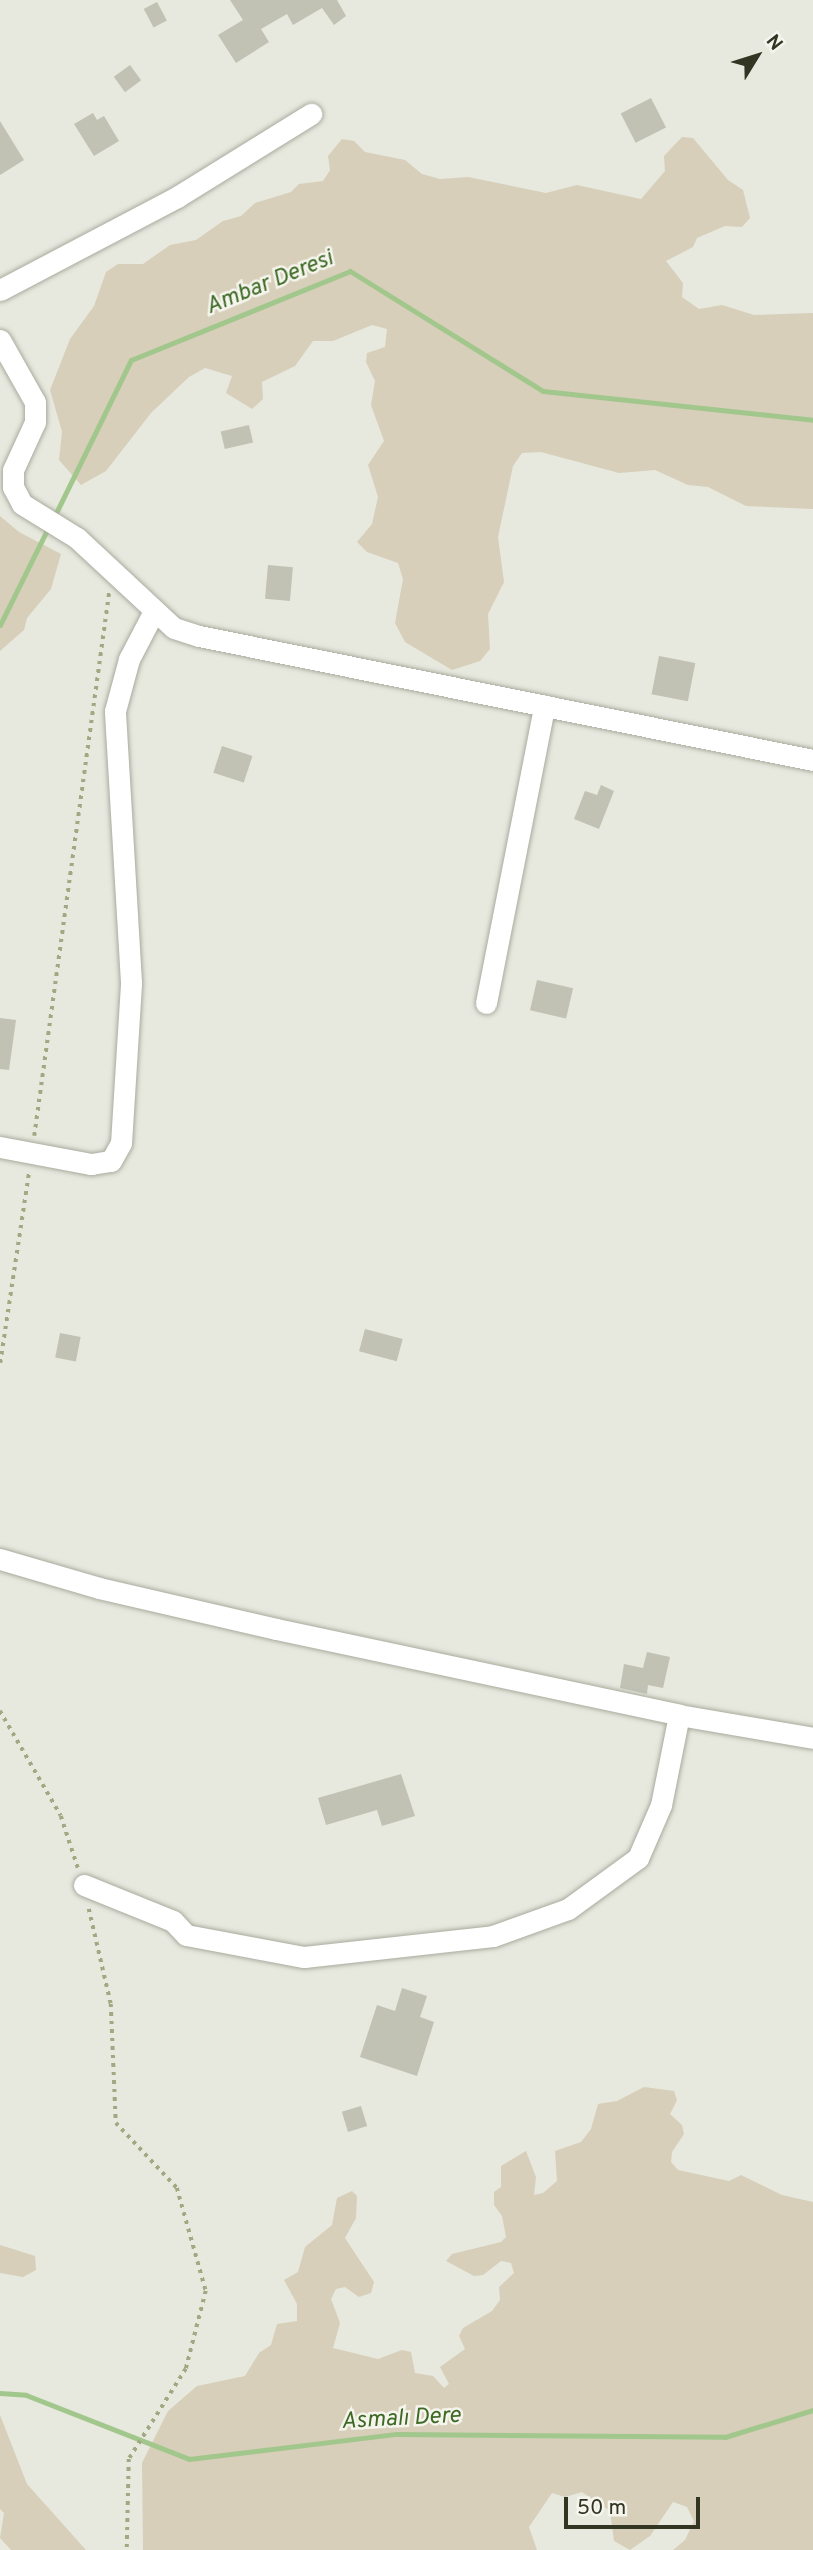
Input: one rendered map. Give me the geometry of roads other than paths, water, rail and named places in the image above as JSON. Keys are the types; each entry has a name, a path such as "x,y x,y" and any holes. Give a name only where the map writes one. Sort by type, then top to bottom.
{"street":[{"path":"0,290 177,197 311,114"},
{"path":"0,340 35,402 35,422 13,470 13,487 22,504 62,528 112,570 153,613 174,628 199,636 813,760"},
{"path":"0,1147 90,1164 111,1161 121,1143 131,982 115,711 129,659 153,613"},
{"path":"486,1003 544,706"},
{"path":"0,1559 111,1591 679,1715 813,1738"},
{"path":"84,1885 173,1921 186,1935 304,1957 493,1936 568,1909 638,1858 661,1805 679,1715"}],"waterway":[{"name":"Ambar Deresi","path":"54,517 131,360 350,271 543,391 813,420"},
{"name":"Ambar Deresi","path":"0,625 49,526"},
{"name":"Asmalı Dere","path":"0,2393 26,2395 189,2459 396,2434 725,2437 813,2410"}]}
